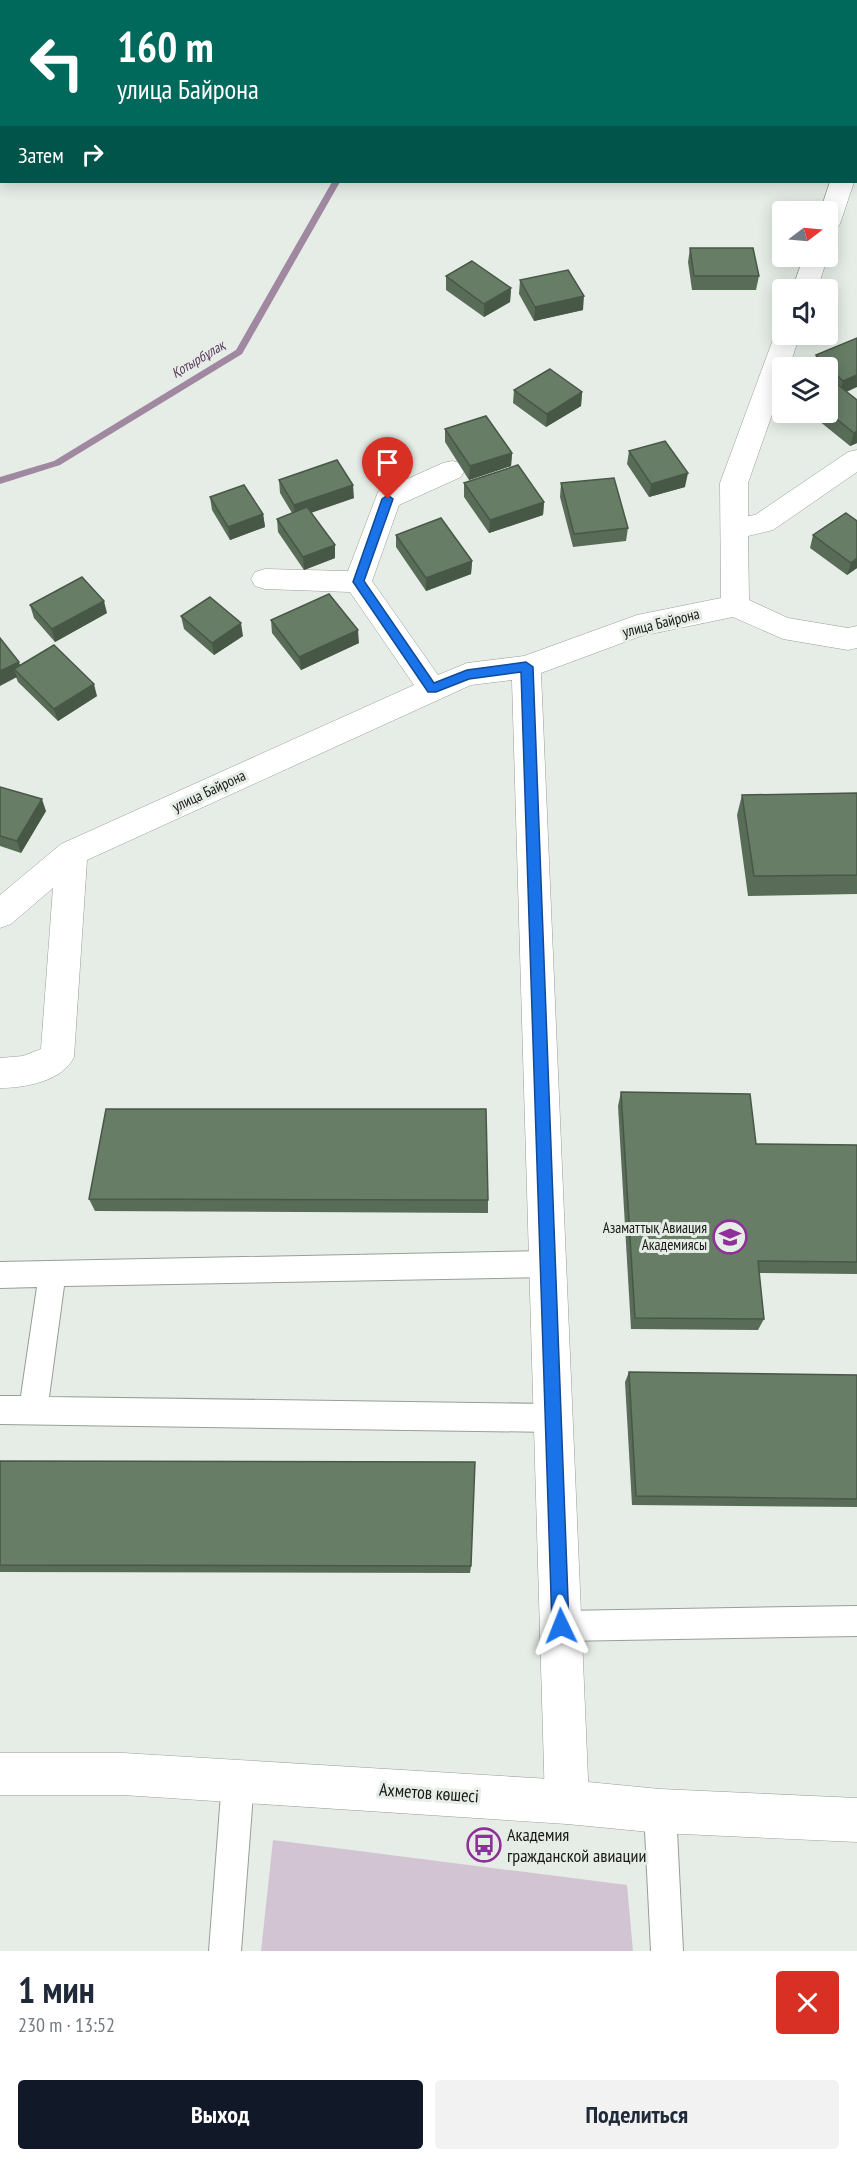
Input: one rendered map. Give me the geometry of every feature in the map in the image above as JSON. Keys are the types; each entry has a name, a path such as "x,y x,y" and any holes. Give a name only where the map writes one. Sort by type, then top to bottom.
{"street":[{"path":"836,201 842,183"},
{"path":"784,345 734,483 735,606 783,628 848,639 857,637"},
{"path":"734,529 763,523 857,459"},
{"path":"358,582 388,499 452,470"},
{"path":"264,579 358,582"},
{"path":"358,582 432,689"},
{"name":"улица Байрона","path":"0,914 72,853 467,674 526,667 637,626 735,606"},
{"path":"526,667 567,1802"},
{"path":"0,1073 13,1074 40,1069 57,1057 72,853"},
{"name":"Ахметов көшесі","path":"0,1774 123,1774 567,1802 660,1811 857,1820"}],"lane":[{"path":"0,1275 548,1264"},
{"path":"33,1410 52,1274"},
{"path":"0,1410 553,1418"},
{"path":"561,1626 857,1621"},
{"path":"225,1951 238,1781"},
{"path":"660,1811 667,1951"}],"shaded area":[{"path":"273,1840 627,1885 633,1951 261,1951"}],"building":[{"path":"690,248 753,248 759,276 694,276"},
{"path":"472,261 511,288 484,304 446,276"},
{"path":"568,270 584,296 535,307 520,280"},
{"path":"857,338 857,375 843,381 838,376 838,357 818,357 816,355"},
{"path":"550,369 582,392 547,414 514,390"},
{"path":"838,385 857,400 857,431 854,433 838,420"},
{"path":"486,416 512,453 470,466 445,429"},
{"path":"665,441 688,473 651,484 629,451"},
{"path":"337,460 353,485 294,505 279,480"},
{"path":"518,465 544,502 490,520 464,483"},
{"path":"614,478 628,528 574,534 561,483"},
{"path":"244,485 263,514 228,527 210,497"},
{"path":"307,507 335,545 303,557 277,519"},
{"path":"846,513 857,521 857,558 851,563 813,535"},
{"path":"441,518 472,561 426,578 396,535"},
{"path":"82,577 104,601 52,629 30,605"},
{"path":"329,594 358,630 299,657 271,620"},
{"path":"210,597 241,623 212,643 181,616"},
{"path":"0,638 19,662 0,671"},
{"path":"54,645 94,684 54,709 14,669"},
{"path":"0,787 42,799 17,841 0,836"},
{"path":"857,793 857,875 754,876 742,795"},
{"path":"621,1092 750,1094 756,1144 857,1145 857,1262 758,1261 764,1319 635,1318"},
{"path":"106,1109 486,1109 488,1200 89,1199"},
{"path":"629,1372 857,1375 857,1499 636,1496"},
{"path":"0,1461 475,1462 471,1566 0,1565"}],"waterway":[{"name":"Қотырбұлақ","path":"0,481 57,463 239,352 335,183"}],"place":[{"name":"Азаматтық Авиация Академиясы","path":"730,1237"},
{"name":"Академия гражданской авиации","path":"484,1845"}],"route":[{"path":"388,499 358,582 432,689 467,674 526,667 561,1626"}]}
